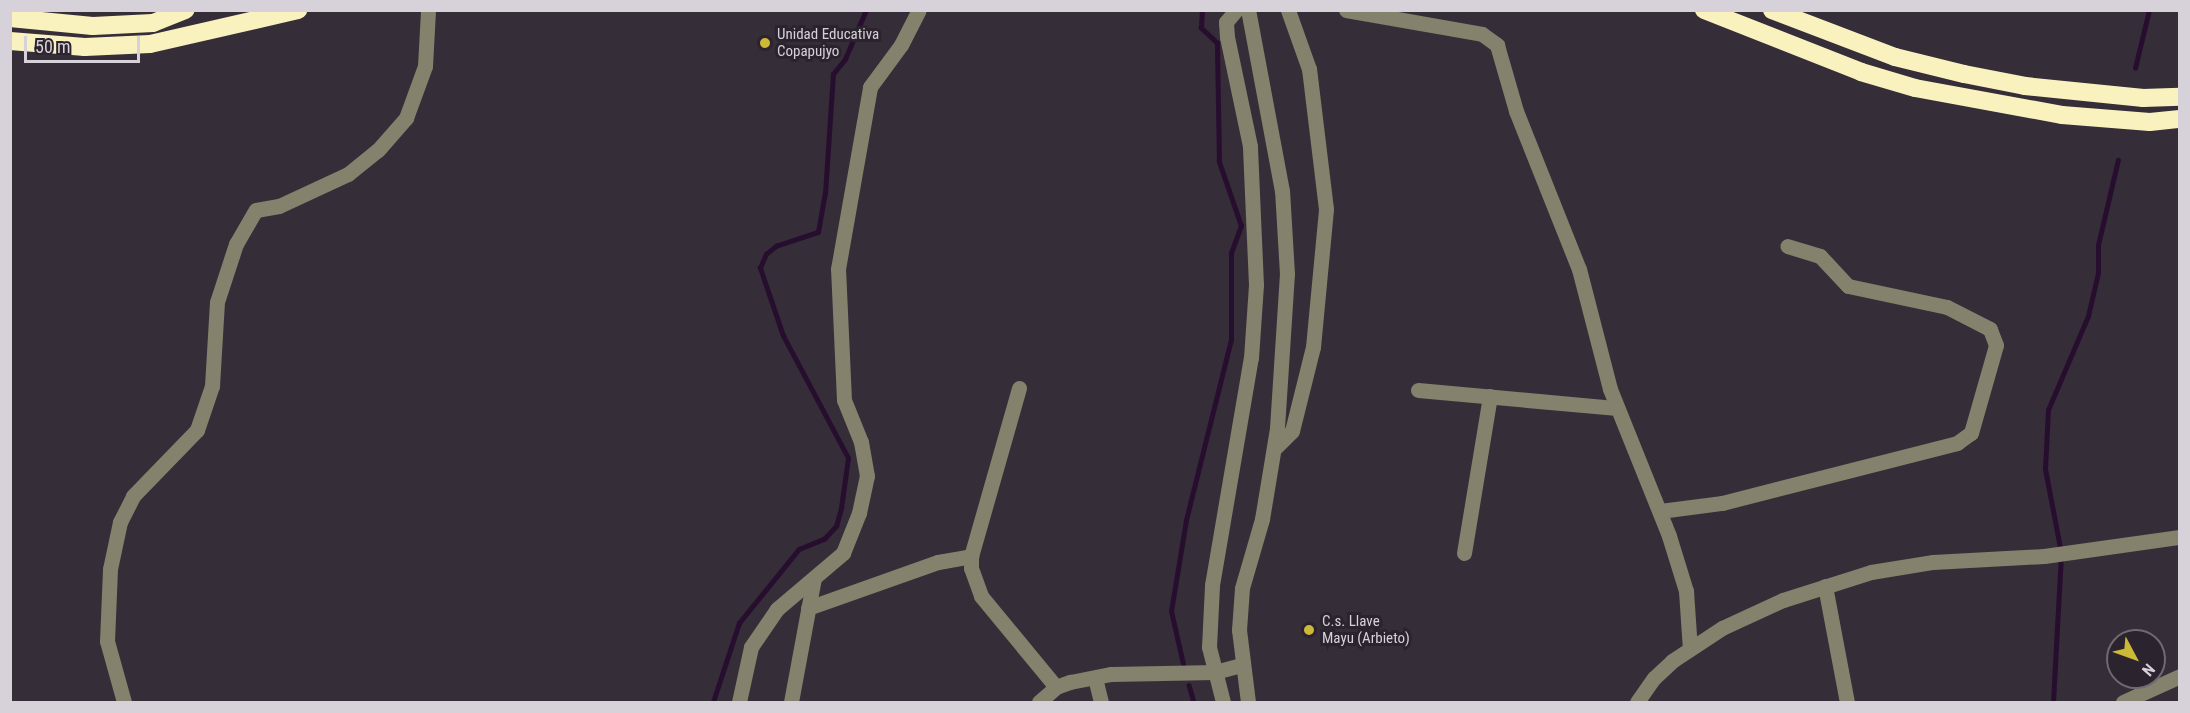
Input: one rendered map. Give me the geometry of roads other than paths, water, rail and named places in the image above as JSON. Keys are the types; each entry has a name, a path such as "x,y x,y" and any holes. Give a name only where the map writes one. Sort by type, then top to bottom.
{"highway":[{"path":"37,10 93,15 153,15 169,10"},
{"path":"10,18 117,25 153,23 185,10"},
{"path":"10,41 85,47 150,44 298,10"},
{"path":"1704,10 1861,72 1927,91 2062,116 2150,122 2180,119"},
{"path":"1772,10 1895,57 1964,74 2025,86 2143,99 2180,97"}],"street":[{"path":"123,702 107,641 110,569 120,522 133,496 197,430 212,386 217,302 236,244 255,210 279,206 348,174 378,150 406,118 425,66 428,10"},
{"path":"740,702 751,646 777,609 843,553 859,513 867,476 861,442 843,400 838,269 870,87 902,45 919,10"},
{"path":"1223,702 1209,647 1212,585 1250,369 1256,285 1250,146 1227,38 1226,22 1236,10"},
{"path":"1248,10 1282,191 1285,340 1274,449 1262,519 1242,588 1241,665 1248,702"},
{"path":"1274,449 1292,431 1310,357 1326,209 1309,69 1288,10"},
{"path":"1346,10 1482,34 1497,45 1516,111 1579,269 1617,408 1660,511 1686,591 1690,649"},
{"path":"1660,511 1722,503 1957,442 1971,433 1996,345 1990,329 1947,307 1848,286 1820,256 1788,246"},
{"path":"1019,388 971,556 974,582 981,596 1056,687"},
{"path":"1418,390 1617,408"},
{"path":"1464,553 1490,396"},
{"path":"1637,702 1654,678 1690,649 1757,611 1825,586 1898,566 2044,556 2180,537"},
{"path":"808,608 938,562 971,556"},
{"path":"791,702 814,578"},
{"path":"1825,586 1847,702"},
{"path":"1039,702 1056,687 1112,674 1215,672 1241,665"},
{"path":"2123,702 2180,676"},
{"path":"1095,678 1101,702"}],"waterway":[{"path":"713,702 739,623 799,549 824,539 836,526 841,508 848,458 783,336 760,268 766,254 776,246 818,232 825,194 833,74 845,59 866,10"},
{"path":"1183,664 1171,611 1186,520 1231,340 1231,253 1241,226 1219,162 1217,43 1201,28 1202,10"},
{"path":"2135,68 2149,10"},
{"path":"2053,702 2061,553 2045,469 2048,410 2088,316 2098,273 2098,245 2118,160"},
{"path":"1189,685 1194,702"}],"place":[{"name":"Unidad Educativa Copapujyo","path":"765,43"},
{"name":"C.s. Llave Mayu (Arbieto)","path":"1309,630"}]}
